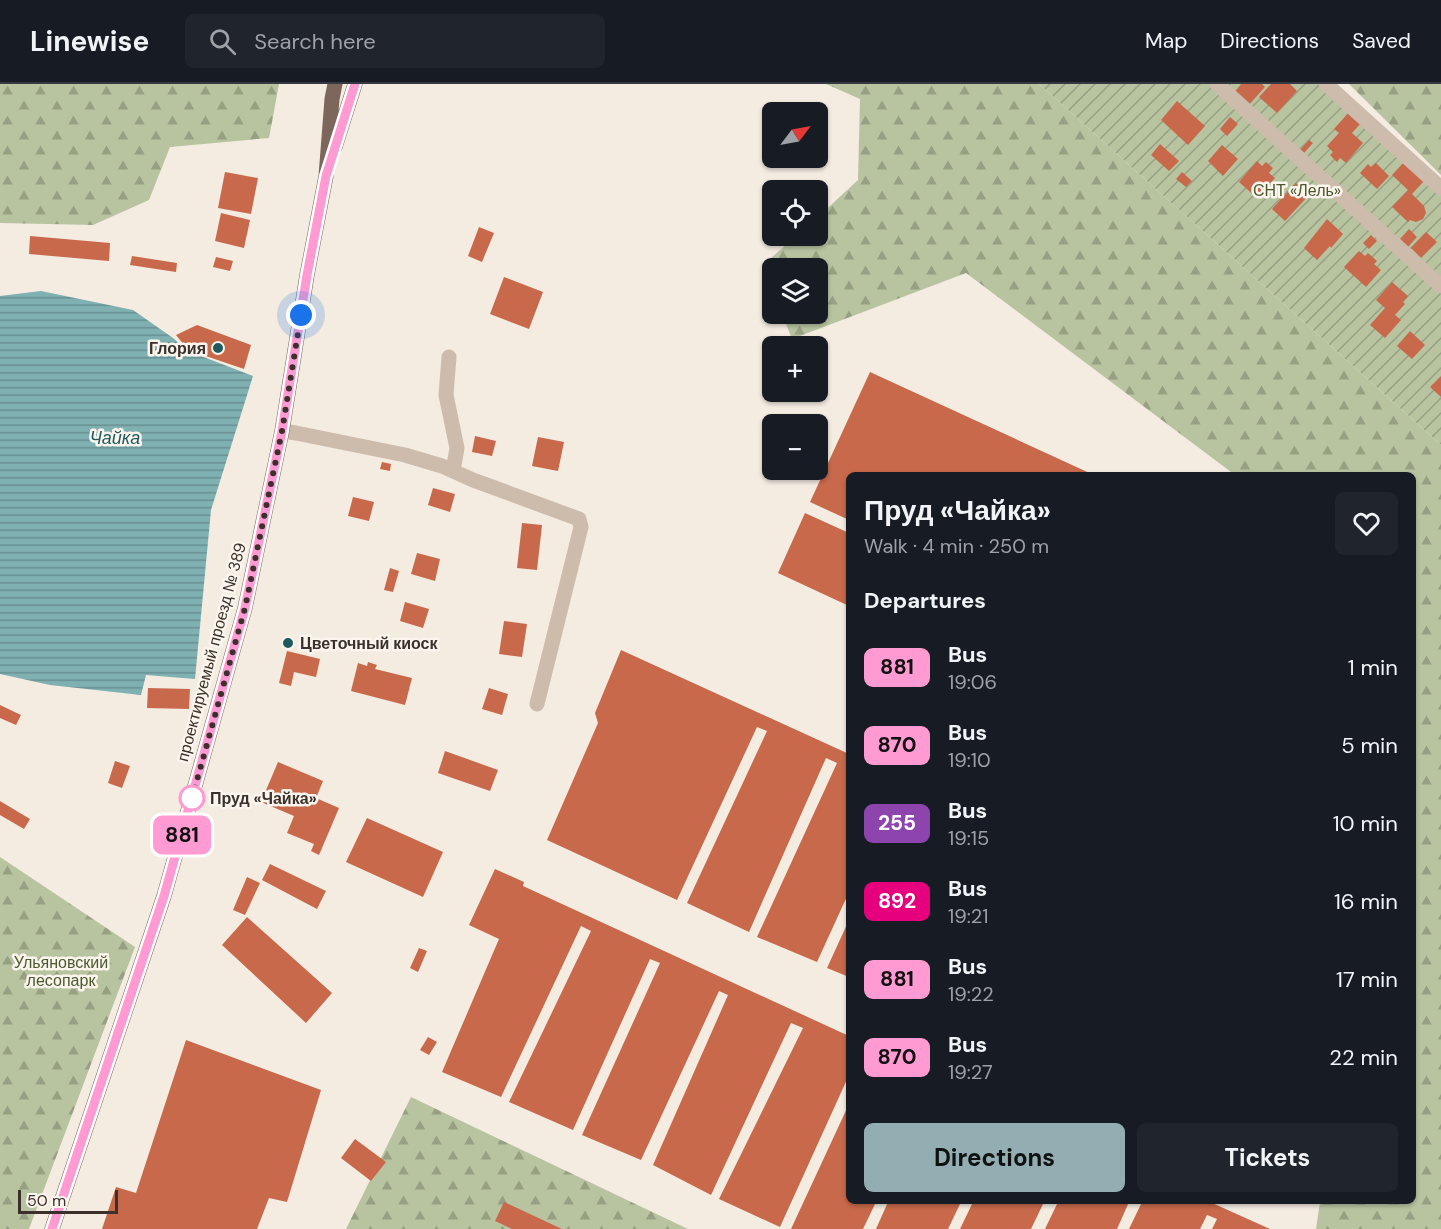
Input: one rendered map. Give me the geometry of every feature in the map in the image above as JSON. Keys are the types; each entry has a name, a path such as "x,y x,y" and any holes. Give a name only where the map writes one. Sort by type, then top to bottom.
{"main road":[{"name":"проектируемый проезд № 389","path":"52,1229 164,896 245,608 282,431 307,275 326,176 335,84"},
{"name":"проектируемый проезд № 389","path":"326,176 355,84"}],"street":[{"path":"1218,84 1441,286"},
{"path":"1326,84 1441,188"},
{"path":"449,357 446,395 457,448 453,471"},
{"path":"282,431 405,455 442,466 473,480 579,519 581,527 537,704"}],"green space":[{"path":"0,84 279,84 269,138 170,147 149,200 93,225 0,223"},
{"path":"826,84 1039,84 1441,445 1441,1229 1316,1229 1320,1204 1416,1204 1416,472 1231,472 966,273 800,336 791,336 786,324 828,324 828,258 771,258 785,246 828,246 828,208 858,180 860,99"},
{"name":"СНТ «Лель»","path":"1039,84 1320,84 1441,194 1441,445"},
{"path":"1349,84 1441,84 1441,175"},
{"name":"Ульяновский лесопарк","path":"0,857 135,947 29,1229 0,1229"},
{"path":"411,1097 688,1229 346,1229"}],"water":[{"name":"Чайка","path":"41,291 133,310 188,351 253,376 211,510 195,679 146,675 141,695 50,685 0,674 0,296"}],"building":[{"path":"1241,84 1262,84 1265,87 1247,107 1233,94"},
{"path":"1271,84 1290,84 1297,91 1277,113 1259,97"},
{"path":"1177,101 1205,126 1188,145 1161,120"},
{"path":"1350,111 1362,122 1352,133 1363,143 1346,163 1340,158 1337,162 1330,155 1333,152 1327,146 1339,133 1334,129"},
{"path":"1230,117 1238,124 1227,136 1220,129"},
{"path":"1309,140 1313,143 1304,153 1300,150"},
{"path":"1160,144 1179,161 1169,171 1151,155"},
{"path":"1222,145 1238,159 1223,176 1208,161"},
{"path":"1257,161 1262,166 1266,162 1273,168 1269,173 1275,178 1257,198 1239,182"},
{"path":"1405,161 1425,180 1412,194 1424,206 1426,213 1423,219 1416,222 1410,220 1408,222 1392,207 1408,190 1392,175"},
{"path":"1376,163 1389,176 1377,189 1360,173 1368,164 1371,167"},
{"path":"225,172 258,178 251,214 218,208"},
{"path":"1182,172 1192,181 1186,187 1176,179"},
{"path":"1296,183 1309,195 1285,221 1272,209"},
{"path":"221,213 250,220 244,248 215,241"},
{"path":"1327,219 1343,234 1317,260 1304,248"},
{"path":"479,227 494,233 482,262 468,256"},
{"path":"1409,229 1417,237 1408,247 1400,239"},
{"path":"1426,232 1437,242 1421,258 1411,248"},
{"path":"1371,235 1377,241 1369,249 1363,243"},
{"path":"30,236 110,243 109,261 29,254"},
{"path":"1359,251 1365,256 1368,253 1377,261 1374,264 1381,270 1366,287 1344,267"},
{"path":"132,256 177,263 176,272 130,265"},
{"path":"216,257 233,261 230,271 213,267"},
{"path":"504,277 543,292 529,329 490,314"},
{"path":"1392,282 1408,296 1403,302 1405,304 1395,315 1401,320 1385,338 1370,325 1385,308 1376,300"},
{"name":"Глория","path":"197,325 251,345 244,369 188,350 176,335"},
{"path":"1410,331 1425,345 1412,359 1397,346"},
{"path":"870,372 1087,472 846,472 846,519 810,502 820,480 828,480 828,463"},
{"path":"1441,376 1441,397 1430,387"},
{"path":"475,436 496,441 492,456 472,452"},
{"path":"538,437 564,442 558,471 532,466"},
{"path":"382,462 391,464 390,471 380,469"},
{"path":"433,488 455,494 450,512 428,505"},
{"path":"353,497 374,502 369,521 348,516"},
{"path":"805,513 846,532 846,605 778,573"},
{"path":"522,523 542,525 537,570 517,568"},
{"path":"417,553 440,559 435,581 411,574"},
{"path":"390,568 399,571 393,592 384,590"},
{"path":"405,602 429,609 423,628 400,621"},
{"path":"504,621 527,624 522,657 499,654"},
{"path":"621,650 846,753 846,899 817,962 757,937 837,763 826,758 749,932 687,903 767,731 757,727 677,900 547,840 598,723 595,713"},
{"path":"287,651 320,659 316,677 294,672 291,686 279,683"},
{"path":"368,662 377,665 375,669 412,678 405,705 351,691 358,663 367,666"},
{"path":"148,688 190,689 189,709 147,708"},
{"path":"489,688 508,694 502,715 482,709"},
{"path":"0,705 21,715 16,725 0,718"},
{"path":"445,751 498,770 490,791 438,773"},
{"path":"115,761 130,766 122,788 108,783"},
{"path":"278,762 323,781 316,798 339,808 319,855 311,851 314,844 287,833 294,816 261,802"},
{"path":"0,801 30,819 24,829 0,815"},
{"path":"367,818 443,852 423,897 346,862"},
{"path":"270,864 326,891 317,909 262,880"},
{"path":"495,869 524,882 523,886 846,1035 846,1082 780,1227 719,1199 803,1028 791,1023 711,1195 653,1165 728,995 719,991 641,1160 582,1135 660,963 650,959 573,1130 509,1102 591,931 581,926 501,1097 442,1072 499,939 469,925"},
{"path":"247,877 260,883 245,915 233,910"},
{"path":"247,917 332,993 306,1023 222,945"},
{"path":"846,927 846,976 827,968"},
{"path":"419,948 427,951 418,972 410,968"},
{"path":"428,1037 437,1042 429,1055 420,1050"},
{"path":"186,1040 321,1090 287,1202 269,1198 257,1229 102,1229 116,1187 136,1193"},
{"path":"846,1110 846,1204 875,1204 863,1229 791,1229"},
{"path":"355,1139 386,1162 371,1181 341,1158"},
{"path":"504,1202 562,1229 512,1229 495,1221"},
{"path":"887,1204 960,1204 948,1229 876,1229"},
{"path":"972,1204 1043,1204 1031,1229 960,1229"},
{"path":"1057,1204 1128,1204 1117,1229 1045,1229"},
{"path":"1141,1204 1214,1204 1270,1229 1212,1229 1217,1219 1207,1215 1200,1229 1129,1229"}],"bus line":[{"name":"881","path":"52,1229 164,896 245,608 282,431 307,275 326,176 355,84"}],"place":[{"name":"Глория","path":"218,348"},
{"name":"Цветочный киоск","path":"288,643"},
{"name":"Пруд «Чайка»","path":"192,798"}],"route":[{"path":"192,798 245,608 282,431 301,315"}]}
